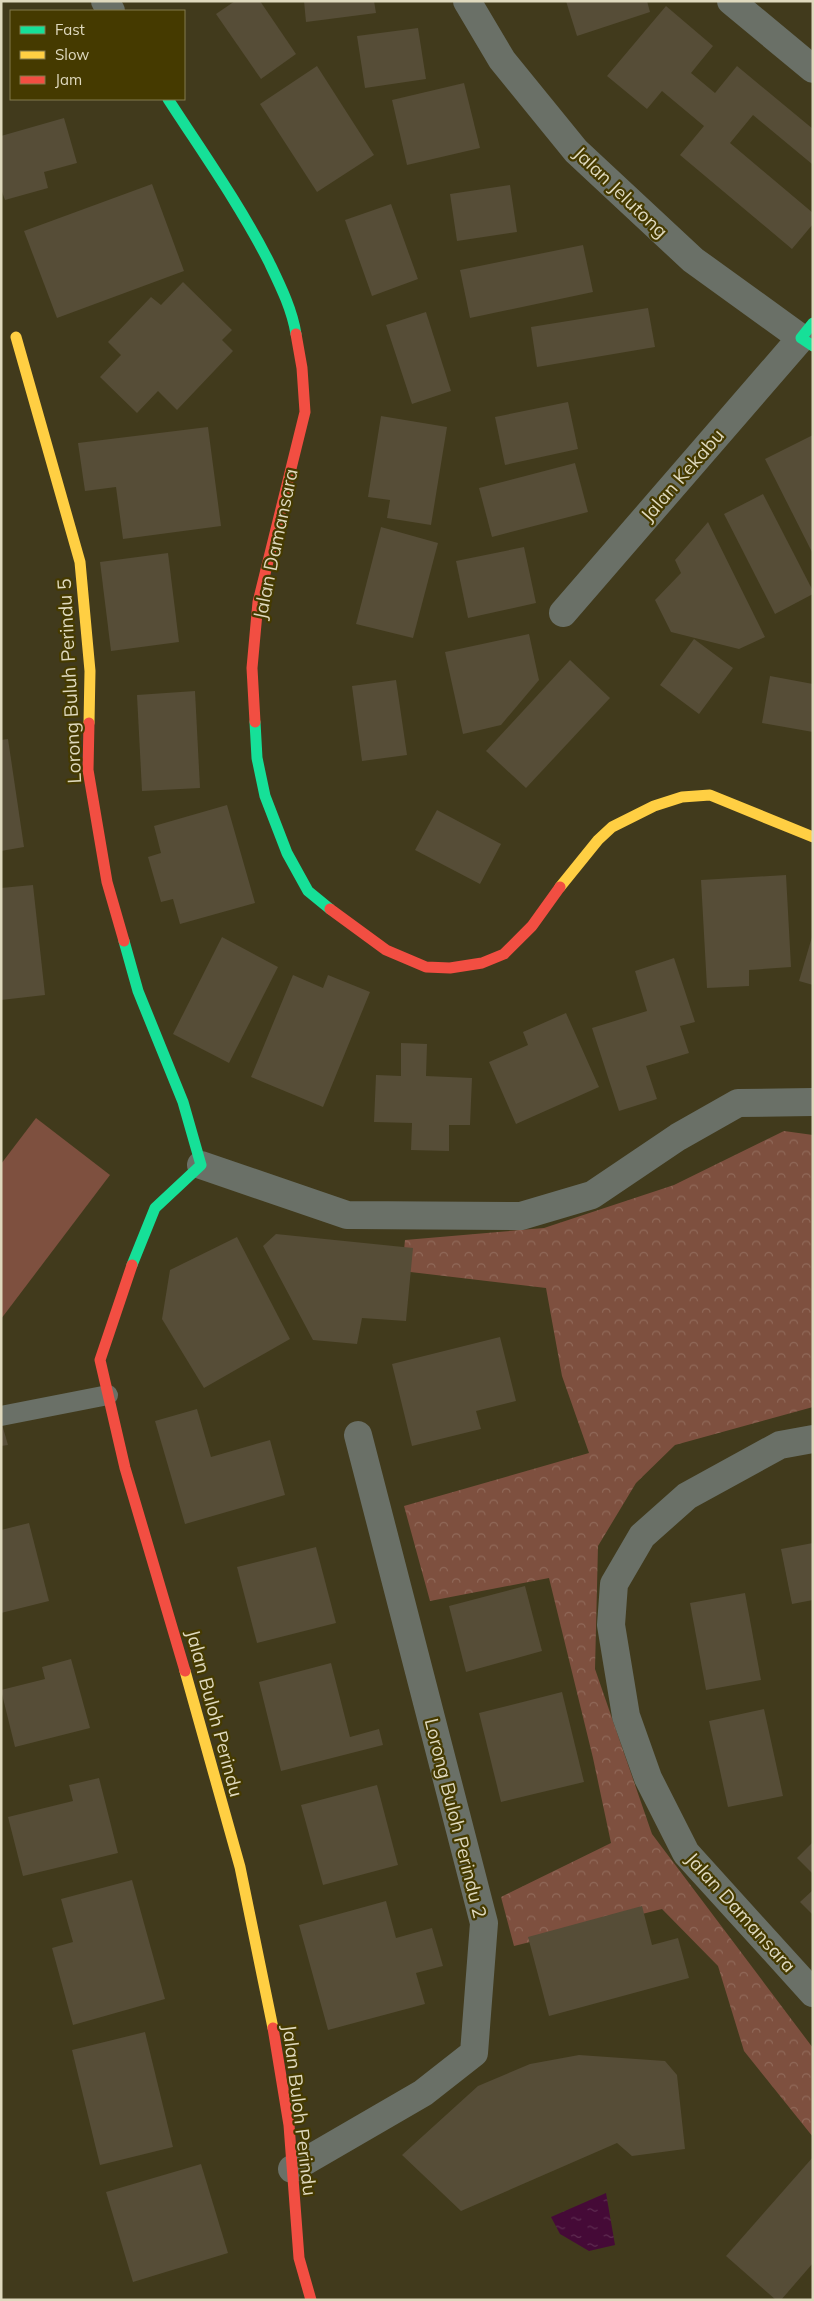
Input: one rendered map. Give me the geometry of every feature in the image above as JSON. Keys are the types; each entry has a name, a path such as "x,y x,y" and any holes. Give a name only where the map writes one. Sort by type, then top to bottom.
{"street":[{"name":"Jalan Jelutong","path":"467,1 502,60 576,151 693,260 809,336"},
{"path":"731,1 813,69"},
{"name":"Jalan Damansara","path":"169,100 252,229 276,277 294,321 302,368 305,412 258,602 252,668 257,758 265,796 287,853 308,891 341,919 386,950 426,967 450,968 482,963 504,954 532,926 568,875 598,840 612,827 654,806 682,797 710,795 813,836"},
{"name":"Jalan Kekabu","path":"563,613 809,336"},
{"name":"Lorong Buluh Perindu 5","path":"16,337 80,562 90,671 88,770 107,882 138,991 183,1102 201,1165"},
{"path":"201,1165 347,1215 521,1216 592,1195 678,1137 738,1103 813,1102"},
{"name":"Jalan Buloh Perindu","path":"201,1165 155,1208 138,1250 100,1360 125,1468 169,1612 240,1867 272,2024 289,2125 299,2258 311,2300"},
{"name":"Lorong Buloh Perindu 2","path":"292,2169 423,2093 474,2053 484,1923 358,1435"},
{"name":"Jalan Damansara","path":"813,1439 780,1446 687,1496 642,1536 614,1584 611,1625 626,1716 648,1778 686,1853 813,1993"}],"lane":[{"path":"1,1416 108,1395"}],"green space":[{"path":"36,1118 110,1175 1,1319 1,1164"},
{"path":"784,1131 813,1135 813,1407 675,1445 636,1483 598,1546 595,1669 652,1834 813,2048 813,2137 744,2051 718,1966 662,1909 514,1946 501,1897 611,1843 593,1758 549,1578 430,1601 404,1506 589,1453 562,1376 546,1288 402,1271 405,1240 544,1228 674,1185"}],"water":[{"path":"606,2193 615,2245 589,2251 560,2234 551,2217"}],"building":[{"path":"235,1 260,1 296,54 261,79 216,14"},
{"path":"304,1 374,1 376,13 306,22"},
{"path":"566,1 647,1 650,12 577,36"},
{"path":"666,6 713,46 691,73 715,93 737,66 813,129 812,164 753,115 730,143 813,213 813,224 792,249 680,155 704,126 662,91 647,109 607,76"},
{"path":"418,28 426,79 365,88 357,36"},
{"path":"317,66 374,155 317,192 260,104"},
{"path":"464,83 480,148 407,165 392,100"},
{"path":"64,118 77,163 44,172 48,188 5,200 1,189 1,136"},
{"path":"152,184 184,271 57,318 24,231"},
{"path":"510,185 517,232 457,241 450,194"},
{"path":"391,204 418,279 372,296 345,220"},
{"path":"583,245 593,292 470,318 460,270"},
{"path":"183,282 232,330 222,340 233,351 177,410 158,391 137,413 100,377 121,355 108,342 151,297 161,305"},
{"path":"648,308 655,347 537,367 531,327"},
{"path":"426,312 451,391 412,404 386,325"},
{"path":"568,402 578,449 505,465 495,417"},
{"path":"381,416 447,427 431,525 387,518 390,500 368,497"},
{"path":"208,427 221,526 123,539 116,487 85,491 78,443"},
{"path":"813,435 813,554 765,459"},
{"path":"575,463 588,512 492,537 479,488"},
{"path":"763,494 813,591 813,594 775,614 724,514"},
{"path":"708,522 765,637 739,649 671,632 655,600 681,573 675,560"},
{"path":"381,527 438,543 413,638 356,624"},
{"path":"524,547 536,603 468,618 456,561"},
{"path":"168,553 179,642 111,651 100,562"},
{"path":"529,634 539,680 501,725 463,734 445,652"},
{"path":"694,639 733,668 699,714 660,685"},
{"path":"570,660 610,698 526,788 486,751"},
{"path":"770,676 813,684 813,732 762,723"},
{"path":"396,680 407,755 362,761 352,686"},
{"path":"195,691 200,788 142,791 137,695"},
{"path":"8,739 24,847 1,851 1,740"},
{"path":"227,805 255,903 180,924 173,899 161,902 148,857 161,853 154,826"},
{"path":"437,810 501,844 480,884 415,850"},
{"path":"786,875 791,967 749,970 749,986 707,988 701,880"},
{"path":"33,885 45,995 1,1000 1,888"},
{"path":"222,937 278,967 229,1063 173,1034"},
{"path":"813,937 813,985 799,981"},
{"path":"674,958 695,1022 680,1026 689,1053 646,1066 657,1099 619,1111 592,1028 647,1011 635,971"},
{"path":"293,975 323,988 328,975 370,992 323,1107 251,1077"},
{"path":"566,1013 599,1087 516,1124 489,1062 528,1045 523,1032"},
{"path":"401,1043 427,1044 426,1076 472,1078 470,1125 449,1125 449,1151 411,1150 412,1123 374,1122 376,1075 401,1076"},
{"path":"276,1234 413,1248 406,1321 362,1318 357,1344 313,1340 263,1246"},
{"path":"237,1237 290,1339 204,1388 162,1319 170,1270"},
{"path":"500,1337 516,1401 476,1411 481,1429 412,1446 392,1364"},
{"path":"197,1409 211,1457 270,1440 285,1495 185,1524 155,1421"},
{"path":"1,1421 8,1445 1,1446"},
{"path":"29,1523 49,1601 1,1613 1,1530"},
{"path":"813,1543 813,1600 792,1604 781,1549"},
{"path":"316,1547 336,1623 257,1643 237,1567"},
{"path":"525,1586 542,1651 466,1672 449,1606"},
{"path":"745,1593 761,1680 706,1690 690,1603"},
{"path":"71,1659 90,1728 15,1747 1,1690 45,1679 42,1667"},
{"path":"331,1663 350,1737 379,1729 383,1745 281,1771 259,1682"},
{"path":"562,1692 584,1782 501,1802 479,1713"},
{"path":"764,1709 783,1796 728,1807 709,1721"},
{"path":"99,1778 118,1853 23,1876 8,1817 73,1801 69,1785"},
{"path":"377,1785 398,1865 323,1885 301,1805"},
{"path":"813,1842 813,1874 797,1858"},
{"path":"132,1880 165,1999 73,2025 52,1948 73,1942 61,1899"},
{"path":"813,1890 813,1915 800,1902"},
{"path":"386,1901 396,1938 432,1928 443,1966 416,1973 425,2004 328,2030 299,1925"},
{"path":"642,1906 652,1945 678,1938 689,1978 549,2016 528,1937"},
{"path":"145,2032 173,2147 100,2165 72,2050"},
{"path":"579,2055 665,2061 677,2075 685,2149 632,2156 617,2143 461,2211 402,2155 478,2086 530,2064"},
{"path":"813,2157 813,2263 781,2300 776,2300 726,2256"},
{"path":"201,2164 228,2253 133,2282 106,2192"}],"traffic: fast":[{"path":"169,100 221,179 258,241 285,297 292,315 296,334"},
{"path":"813,323 801,338 813,346"},
{"path":"255,722 257,758 265,796 287,853 308,891 330,909"},
{"path":"124,941 138,991 183,1102 201,1165 155,1208 132,1265"}],"traffic: slow":[{"path":"16,337 80,562 90,671 89,723"},
{"path":"560,887 598,840 612,827 654,806 682,797 710,795 813,837"},
{"path":"185,1671 240,1867 273,2028"}],"traffic: jam":[{"path":"255,722 252,668 258,602 305,412 302,368 296,334"},
{"path":"89,723 88,770 107,882 124,941"},
{"path":"330,909 386,950 426,967 450,968 482,963 504,954 532,926 560,887"},
{"path":"132,1265 100,1360 125,1468 185,1671"},
{"path":"273,2028 289,2125 299,2258 311,2300"}]}
